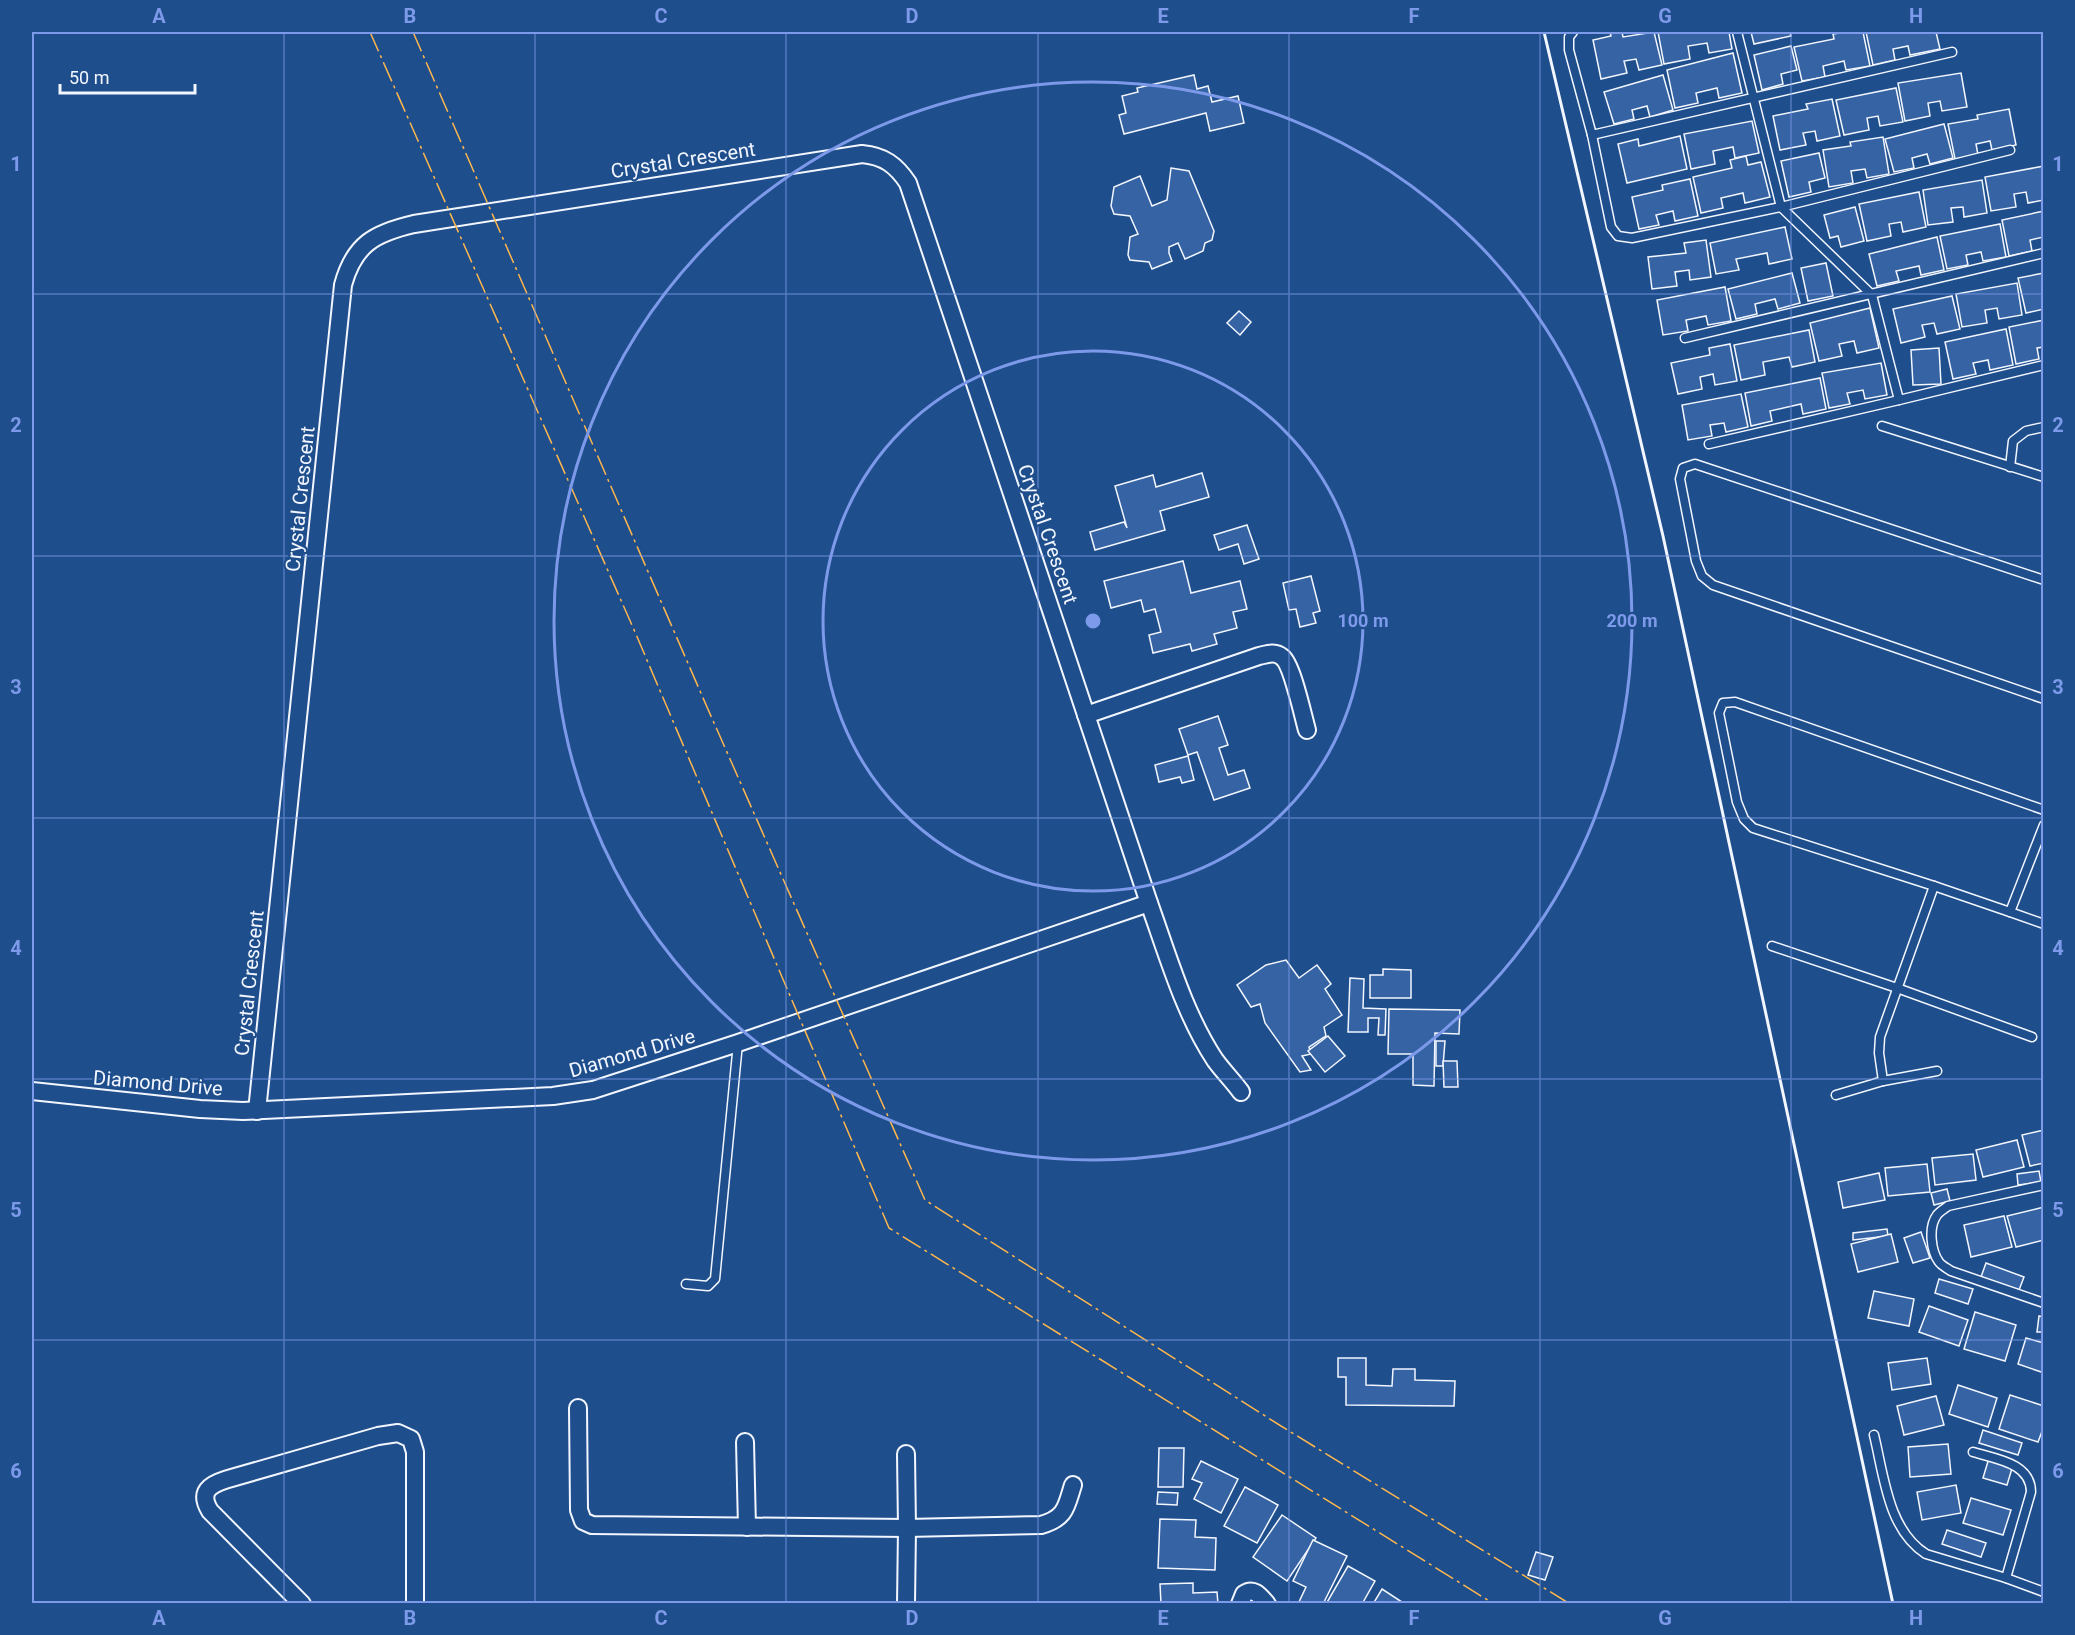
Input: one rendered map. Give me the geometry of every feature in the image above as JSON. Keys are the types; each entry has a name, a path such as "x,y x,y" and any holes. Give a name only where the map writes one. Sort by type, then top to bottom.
{"street":[{"name":"Crystal Crescent","path":"257,1111 343,285 355,255 381,234 414,224 851,155 878,156 891,163 908,183 1149,903 1184,1000 1216,1061 1241,1092"},
{"path":"1086,715 1259,656 1275,653 1285,658 1290,670 1307,730"},
{"name":"Diamond Drive","path":"32,1091 200,1109 257,1111 570,1094 593,1090 738,1043 1149,903"},
{"path":"578,1408 579,1510 580,1517 592,1525 907,1528 1041,1525 1055,1521 1064,1512 1073,1485"},
{"path":"302,1604 210,1511 205,1499 207,1490 214,1484 235,1476 378,1436 398,1433 411,1439 415,1452 415,1604"},
{"path":"745,1442 747,1527"},
{"path":"906,1454 906,1604"},
{"path":"1240,1604 1244,1594 1251,1591 1258,1594 1267,1604"}],"lane":[{"path":"1573,32 1569,37 1569,50 1592,135 1611,227 1618,236 1624,238 1640,237 1780,207 2010,150"},
{"path":"1737,32 1780,207 1872,294 1899,400"},
{"path":"1592,135 1952,52"},
{"path":"1685,338 2043,253"},
{"path":"1709,444 2043,365"},
{"path":"1882,426 2043,477"},
{"path":"2010,467 2013,441 2026,431 2043,427"},
{"path":"2043,580 1695,464 1683,468 1680,479 1696,561 1702,576 1713,585 2043,699"},
{"path":"2043,810 1735,702 1723,703 1719,712 1737,802 1744,819 1753,828 1934,885 2043,924"},
{"path":"2010,912 2043,825"},
{"path":"1883,1081 1879,1053 1880,1037 1934,885"},
{"path":"1772,946 2032,1037"},
{"path":"686,1284 708,1286 716,1279 738,1043"},
{"path":"1836,1095 1883,1081 1937,1071"},
{"path":"2043,1185 1948,1206 1937,1215 1932,1225 1932,1238 1933,1251 1940,1263 1951,1271 2043,1303"},
{"path":"1874,1435 1898,1524 1915,1547 1926,1554 2006,1578 2043,1592"},
{"path":"1973,1452 2021,1468 2031,1483 2031,1492 2006,1578"}],"building":[{"path":"1610,32 1622,32 1623,37 1654,32 1662,65 1639,70 1636,59 1624,61 1627,73 1601,79 1593,40 1611,36"},
{"path":"1658,32 1729,32 1732,49 1709,53 1707,43 1688,46 1690,59 1664,64"},
{"path":"1751,32 1790,32 1791,36 1754,44"},
{"path":"1863,32 1870,66 1846,70 1844,61 1823,66 1825,77 1802,81 1794,47 1834,39 1833,34"},
{"path":"1866,32 1936,32 1940,49 1910,55 1908,46 1893,49 1895,60 1873,65"},
{"path":"1791,46 1797,70 1781,74 1783,84 1762,90 1754,55"},
{"path":"1733,53 1742,93 1719,98 1717,88 1696,93 1698,103 1675,108 1667,70"},
{"path":"1961,73 1967,107 1942,111 1940,101 1928,103 1930,116 1905,121 1898,83"},
{"path":"1194,75 1197,89 1208,86 1212,102 1238,96 1244,123 1210,131 1206,113 1124,134 1119,115 1126,113 1122,96 1138,92 1137,88"},
{"path":"1663,75 1673,110 1650,117 1647,106 1632,110 1634,119 1614,124 1604,92"},
{"path":"1896,88 1903,122 1880,126 1878,116 1867,118 1869,130 1844,135 1836,100"},
{"path":"1832,99 1840,136 1817,141 1815,131 1803,133 1806,145 1780,150 1773,116 1808,109 1806,104"},
{"path":"2009,109 2016,145 1992,150 1990,141 1976,144 1978,155 1955,159 1948,124 1978,119 1977,115"},
{"path":"1752,121 1759,153 1735,158 1733,147 1713,151 1715,164 1691,169 1684,134"},
{"path":"1944,124 1953,158 1930,164 1927,154 1912,158 1914,168 1894,172 1885,139"},
{"path":"1680,136 1687,169 1627,183 1618,144 1638,139 1639,146"},
{"path":"1883,137 1889,174 1867,178 1865,169 1851,171 1853,183 1829,187 1823,150 1851,146 1850,142"},
{"path":"1819,153 1825,178 1809,182 1811,192 1789,197 1781,161"},
{"path":"1746,156 1748,165 1761,162 1770,197 1745,203 1743,193 1721,198 1723,208 1701,213 1693,177 1732,168 1730,160"},
{"path":"2044,166 2044,200 2028,203 2026,192 2014,194 2016,207 1991,211 1985,177"},
{"path":"1171,168 1189,171 1214,231 1212,240 1205,243 1203,251 1185,259 1178,243 1169,247 1172,261 1152,269 1149,262 1130,260 1128,255 1130,237 1138,234 1130,216 1114,214 1111,206 1114,187 1140,176 1152,206 1167,200"},
{"path":"1690,179 1698,216 1675,221 1673,211 1656,215 1659,225 1639,229 1632,197 1663,190 1662,185"},
{"path":"1982,180 1987,213 1964,217 1963,207 1951,208 1953,222 1928,225 1923,190"},
{"path":"1919,192 1926,227 1903,232 1901,222 1889,224 1891,236 1867,241 1859,204"},
{"path":"1855,207 1864,241 1841,247 1838,236 1830,238 1824,215"},
{"path":"2044,211 2044,237 2030,240 2032,251 2009,256 2002,220"},
{"path":"2000,224 2006,257 1983,261 1981,252 1966,255 1968,265 1947,269 1940,236"},
{"path":"1785,227 1792,259 1769,264 1767,253 1736,259 1739,270 1716,274 1710,243"},
{"path":"1937,237 1944,270 1921,275 1919,266 1896,271 1899,281 1877,286 1869,254"},
{"path":"1706,240 1711,277 1690,280 1689,270 1675,272 1677,286 1652,289 1648,257 1686,253 1684,243"},
{"path":"1826,263 1833,296 1808,301 1801,268"},
{"path":"1792,273 1800,303 1778,309 1775,299 1755,304 1757,314 1736,319 1728,289"},
{"path":"2044,273 2044,309 2026,313 2018,278"},
{"path":"2017,283 2022,315 1999,319 1997,308 1985,310 1987,323 1962,327 1956,294"},
{"path":"1725,287 1731,321 1708,325 1706,316 1686,320 1688,331 1663,335 1657,300"},
{"path":"1952,296 1960,329 1937,334 1934,323 1922,325 1925,337 1901,343 1893,309"},
{"path":"1870,308 1879,348 1857,353 1854,341 1839,344 1842,356 1819,361 1810,323"},
{"path":"1239,311 1251,322 1240,335 1227,323"},
{"path":"2044,320 2044,347 2037,348 2039,359 2016,364 2009,327"},
{"path":"2006,329 2013,365 1990,370 1988,360 1973,363 1976,374 1953,379 1945,342"},
{"path":"1809,330 1815,362 1792,367 1789,357 1763,362 1765,375 1741,380 1734,345"},
{"path":"1730,344 1737,381 1715,385 1713,374 1700,377 1702,389 1678,394 1671,363 1710,355 1709,348"},
{"path":"1939,348 1941,384 1913,385 1911,350"},
{"path":"1881,363 1887,395 1865,399 1863,390 1847,393 1850,404 1829,408 1822,373"},
{"path":"1820,378 1826,409 1803,414 1801,404 1770,411 1772,421 1751,426 1745,393"},
{"path":"1741,394 1748,427 1726,432 1724,423 1710,425 1712,436 1688,440 1682,405"},
{"path":"1202,473 1209,497 1160,511 1165,530 1095,550 1090,532 1124,522 1127,528 1115,486 1153,475 1156,487"},
{"path":"1247,525 1259,559 1244,564 1238,544 1219,550 1214,535"},
{"path":"1183,561 1191,593 1240,581 1247,609 1233,612 1237,628 1214,634 1217,644 1192,651 1190,644 1153,653 1149,635 1161,632 1155,609 1144,612 1141,600 1111,608 1104,581"},
{"path":"1311,576 1320,611 1313,613 1316,623 1300,627 1296,609 1289,610 1283,583"},
{"path":"1218,716 1228,745 1219,748 1228,775 1244,770 1250,788 1214,800 1197,752 1188,755 1179,729"},
{"path":"1188,756 1194,780 1182,783 1180,777 1159,782 1155,765"},
{"path":"1286,960 1299,978 1317,965 1331,984 1325,989 1342,1015 1324,1027 1326,1036 1309,1047 1311,1054 1302,1056 1311,1070 1300,1072 1265,1023 1260,1004 1251,1007 1237,985 1266,965"},
{"path":"1383,969 1411,970 1411,998 1370,998 1370,975 1383,975"},
{"path":"1350,978 1364,979 1363,1008 1386,1009 1385,1035 1378,1035 1379,1018 1368,1018 1368,1032 1348,1032"},
{"path":"1389,1009 1460,1010 1459,1034 1435,1033 1434,1086 1413,1085 1413,1054 1388,1054"},
{"path":"1328,1036 1345,1056 1325,1072 1308,1051"},
{"path":"1436,1041 1445,1041 1443,1066 1436,1066"},
{"path":"1443,1061 1457,1061 1458,1087 1444,1087"},
{"path":"2044,1130 2044,1163 2030,1166 2022,1135"},
{"path":"2017,1140 2024,1167 1983,1177 1976,1150"},
{"path":"1973,1154 1976,1180 1935,1185 1932,1158"},
{"path":"1927,1164 1930,1192 1888,1196 1885,1168"},
{"path":"2039,1171 2041,1182 2018,1185 2017,1174"},
{"path":"1879,1173 1885,1200 1843,1208 1838,1182"},
{"path":"1947,1189 1950,1201 1934,1205 1931,1193"},
{"path":"2044,1207 2044,1240 2016,1247 2007,1216"},
{"path":"2004,1216 2012,1247 1971,1257 1964,1225"},
{"path":"1887,1229 1888,1236 1853,1240 1853,1233"},
{"path":"1921,1232 1930,1258 1913,1263 1904,1238"},
{"path":"1891,1234 1898,1262 1858,1272 1851,1244"},
{"path":"1986,1263 2024,1277 2019,1290 1981,1277"},
{"path":"1939,1279 1973,1289 1968,1304 1935,1293"},
{"path":"1874,1291 1914,1299 1909,1326 1868,1318"},
{"path":"1929,1306 1968,1320 1959,1346 1919,1332"},
{"path":"1975,1312 2016,1325 2005,1361 1964,1349"},
{"path":"2039,1316 2044,1317 2044,1332 2037,1332"},
{"path":"2026,1338 2044,1343 2044,1373 2018,1364"},
{"path":"1338,1358 1366,1358 1366,1385 1392,1386 1393,1369 1415,1369 1415,1380 1455,1381 1454,1406 1346,1405 1346,1377 1338,1377"},
{"path":"1927,1358 1931,1384 1892,1390 1888,1363"},
{"path":"1958,1385 1997,1398 1988,1427 1949,1414"},
{"path":"2010,1395 2044,1406 2044,1426 2038,1442 1999,1429"},
{"path":"1936,1396 1944,1425 1904,1435 1897,1406"},
{"path":"1983,1430 2022,1443 2018,1455 1979,1443"},
{"path":"1948,1444 1951,1474 1910,1477 1908,1447"},
{"path":"1159,1448 1184,1448 1183,1487 1158,1487"},
{"path":"1989,1458 2013,1465 2007,1485 1983,1478"},
{"path":"1201,1461 1238,1479 1221,1513 1194,1499 1202,1483 1192,1479"},
{"path":"1956,1485 1961,1513 1922,1520 1917,1492"},
{"path":"1245,1487 1278,1505 1257,1543 1224,1526"},
{"path":"1158,1492 1178,1493 1177,1505 1157,1504"},
{"path":"1971,1498 2011,1510 2003,1535 1963,1523"},
{"path":"1282,1515 1316,1538 1287,1581 1253,1557"},
{"path":"1160,1519 1196,1520 1195,1537 1216,1538 1215,1570 1158,1568"},
{"path":"1947,1530 1986,1543 1981,1557 1942,1544"},
{"path":"1313,1540 1347,1556 1323,1604 1298,1604 1306,1587 1293,1581"},
{"path":"1536,1552 1553,1557 1545,1580 1528,1575"},
{"path":"1348,1566 1375,1581 1362,1604 1326,1604"},
{"path":"1193,1583 1193,1593 1217,1592 1218,1604 1161,1604 1160,1584"},
{"path":"1382,1589 1405,1604 1373,1604"}],"wall":[{"path":"1544,32 1663,536 1893,1604"}],"power":[{"path":"370,32 635,632 889,1228 1494,1604"},
{"path":"413,32 925,1200 1281,1426 1570,1604"}]}
